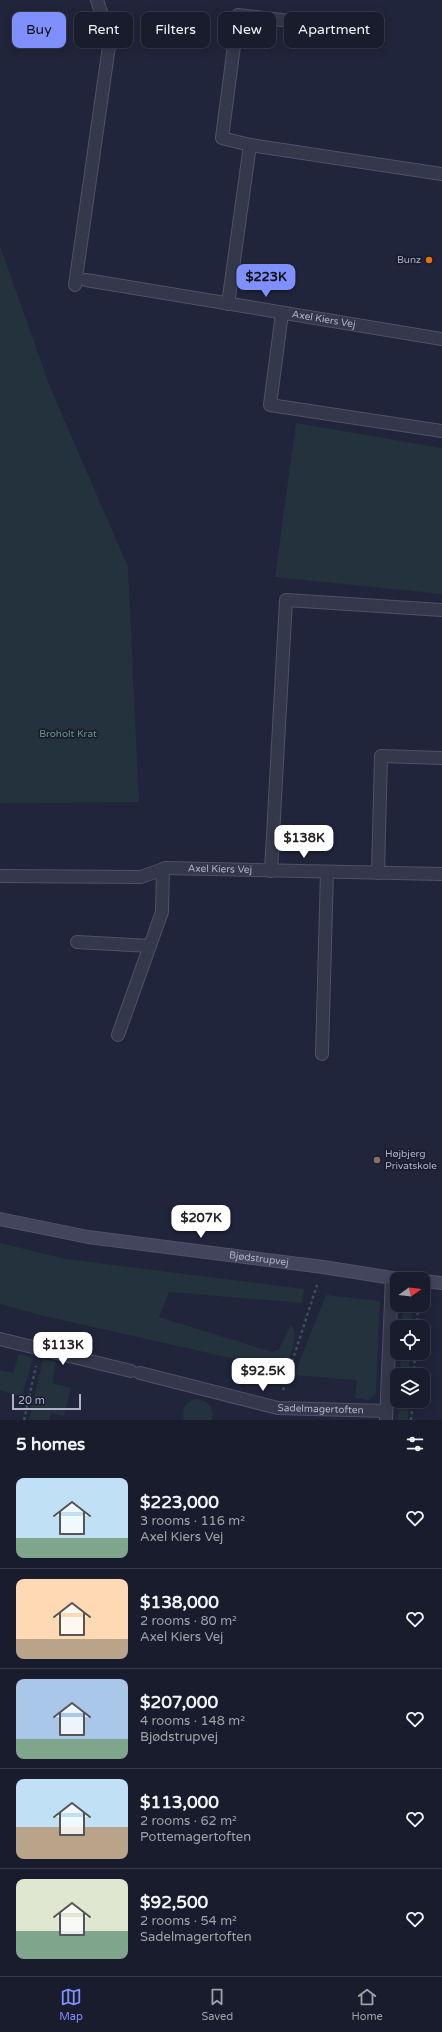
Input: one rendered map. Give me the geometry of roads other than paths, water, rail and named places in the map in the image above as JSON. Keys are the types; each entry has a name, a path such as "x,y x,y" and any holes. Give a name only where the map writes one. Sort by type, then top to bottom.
{"street":[{"name":"Axel Kiers Vej","path":"97,0 110,39 81,283 228,304 442,340"},
{"path":"284,20 238,15 222,138 250,145 442,174"},
{"path":"228,304 250,145"},
{"path":"282,313 270,406 442,431"},
{"path":"271,871 286,600 442,610"},
{"path":"378,873 381,756 442,758"},
{"name":"Axel Kiers Vej","path":"165,869 442,874"},
{"path":"1,876 142,877 165,869 162,912 118,1035"},
{"path":"322,1054 327,872"},
{"path":"77,942 150,946"},
{"name":"Bjødstrupvej","path":"0,1219 88,1237 323,1267 390,1278"},
{"path":"430,1282 442,1283"},
{"name":"Sadelmagertoften","path":"0,1339 278,1408 386,1416 394,1312"}],"place":[{"name":"Bunz","path":"429,260"},
{"name":"Højbjerg Privatskole","path":"377,1160"}],"park label":[{"name":"Broholt Krat","path":"68,734"}]}
